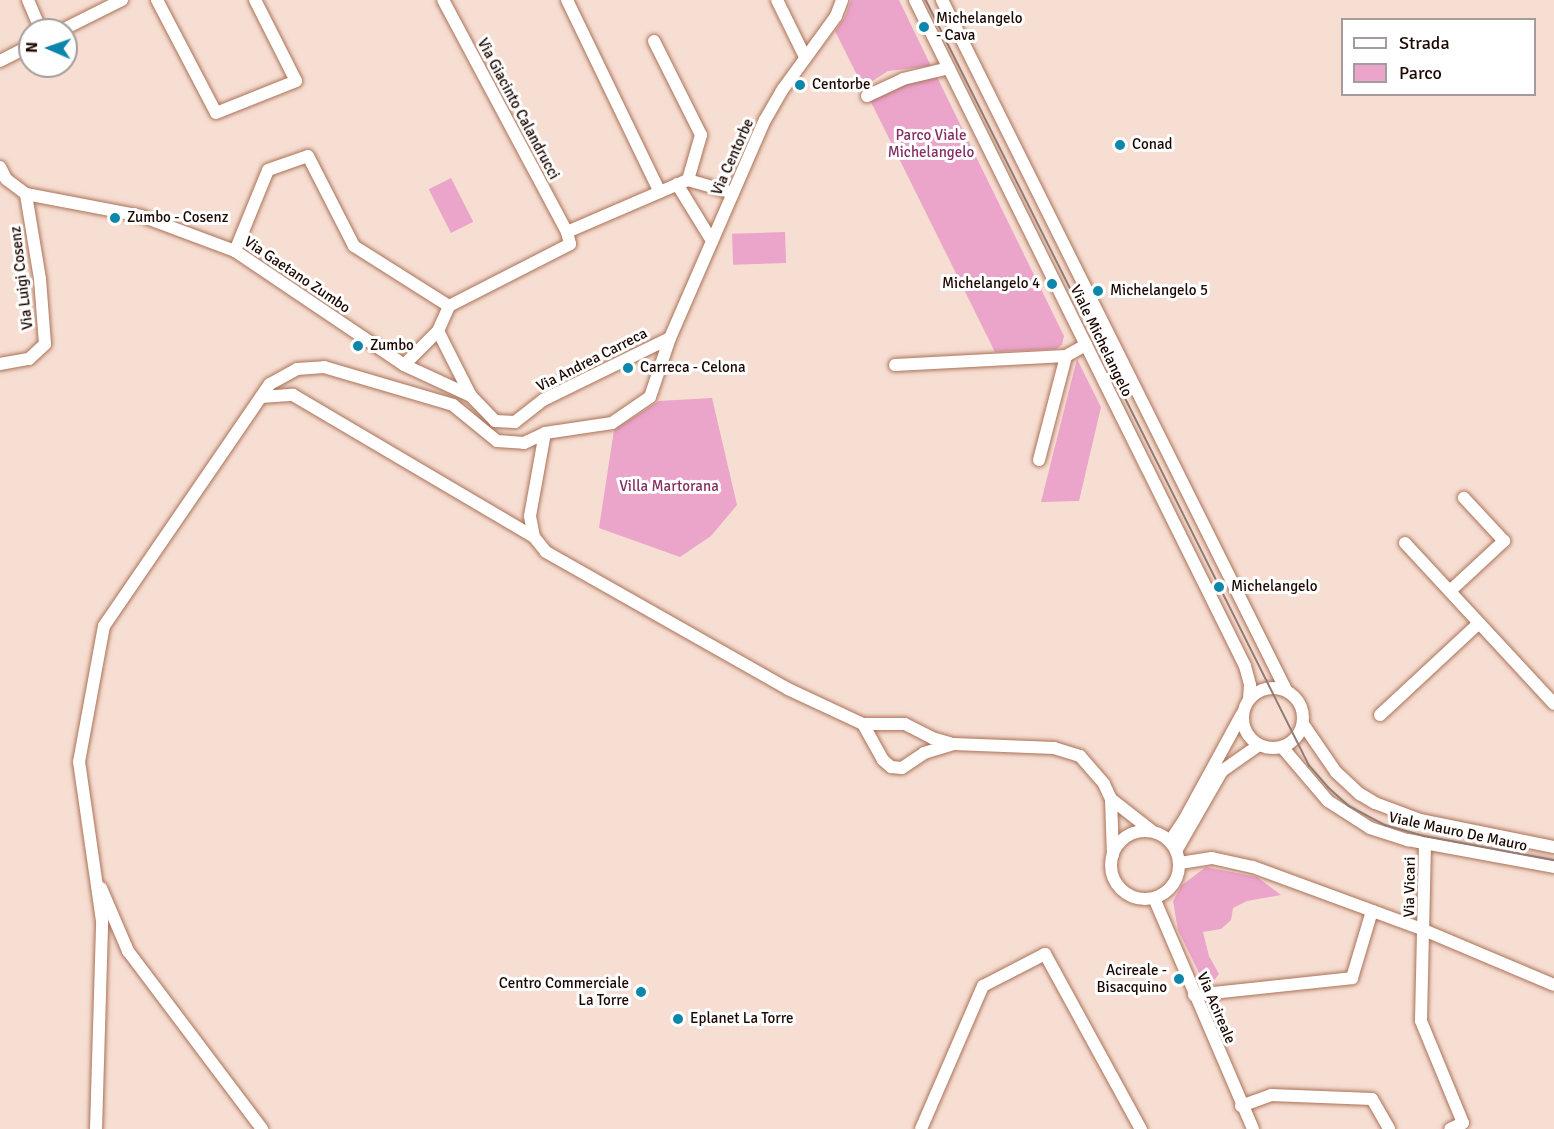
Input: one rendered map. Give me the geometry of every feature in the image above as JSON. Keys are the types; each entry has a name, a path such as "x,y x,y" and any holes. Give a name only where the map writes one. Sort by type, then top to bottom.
{"street":[{"path":"28,0 36,18"},
{"path":"78,22 122,0"},
{"path":"157,0 216,113 296,81 255,0"},
{"name":"Via Giacinto Calandrucci","path":"442,0 567,232"},
{"path":"567,0 660,192"},
{"path":"777,0 805,57"},
{"name":"Via Centorbe","path":"95,873 79,762 104,626 270,384 297,369 324,367 453,405 497,441 524,443 545,433 612,423 650,397 670,338 765,120 805,57 836,16 842,0"},
{"name":"Viale Michelangelo","path":"915,0 1245,666 1250,685 1249,698"},
{"name":"Viale Michelangelo","path":"942,0 1286,690"},
{"path":"654,41 701,135 682,182 712,241"},
{"path":"0,61 18,52"},
{"path":"867,96 903,79 949,68"},
{"path":"235,251 268,170 308,156 354,246 449,306"},
{"path":"0,167 6,179 26,194"},
{"path":"404,365 438,331 449,306 570,244 567,232 682,182 734,193"},
{"name":"Via Gaetano Zumbo","path":"26,194 141,216 235,251 404,365 471,396"},
{"name":"Via Luigi Cosenz","path":"0,364 29,360 45,344 40,279 26,194"},
{"path":"438,331 471,396"},
{"name":"Via Andrea Carreca","path":"471,396 495,421 515,422 543,400 670,338"},
{"path":"895,364 1066,356 1086,345"},
{"path":"1039,460 1066,356"},
{"path":"261,397 293,395 534,537 546,552 556,558 788,689 863,724 905,724 932,738 954,744 1054,748 1080,756 1104,784 1111,798 1113,875 1117,885 1134,897 1154,898 1173,885 1180,863 1173,846 1111,798"},
{"path":"534,537 530,516 545,433"},
{"path":"1450,591 1504,541 1464,498"},
{"path":"1405,543 1554,704"},
{"path":"1380,715 1479,623"},
{"path":"1173,846 1249,698 1268,687 1286,690 1300,705 1303,724 1294,739 1282,747 1270,748 1259,745 1246,732 1243,713"},
{"path":"863,724 883,760 891,766 902,768 912,764 924,753 954,744"},
{"path":"879,751 879,739 884,730 894,724"},
{"name":"Viale Mauro De Mauro","path":"1303,724 1336,772 1360,794 1375,803 1420,820 1554,846"},
{"path":"912,764 919,753 920,741 914,729"},
{"path":"1173,846 1222,771 1259,745"},
{"name":"Viale Mauro De Mauro","path":"1282,747 1317,790 1338,810 1370,828 1425,844 1554,867"},
{"path":"1113,855 1124,838 1132,833 1152,831"},
{"name":"Via Vicari","path":"1425,844 1421,1022 1463,1123 1450,1129"},
{"path":"1180,863 1212,858 1230,860 1424,930 1554,985"},
{"path":"95,873 102,921 96,1129"},
{"path":"95,873 128,951 262,1129"},
{"name":"Via Acireale","path":"1154,898 1250,1128"},
{"path":"1194,995 1352,978 1372,911"},
{"path":"921,1129 983,986 1045,954 1141,1129"},
{"path":"1241,1106 1271,1095 1372,1100 1389,1129"}],"green space":[{"path":"851,0 899,0 931,66 888,71 863,87 835,31 845,17"},
{"name":"Parco Viale Michelangelo","path":"937,77 1064,336 1062,345 1056,349 995,352 870,100 897,86"},
{"path":"451,178 473,222 451,233 429,189"},
{"path":"785,232 786,263 733,265 732,234"},
{"path":"1077,359 1101,407 1079,501 1041,502"},
{"name":"Villa Martorana","path":"712,398 737,505 711,536 680,557 599,528 614,430 659,401"},
{"path":"1206,867 1257,877 1281,895 1247,901 1233,908 1231,920 1221,929 1203,932 1209,956 1219,974 1207,989 1178,930 1173,901 1182,885"}],"tram line":[{"path":"926,0 1309,765 1349,806 1385,825 1424,836 1554,860"}],"place":[{"name":"Michelangelo - Cava","path":"924,27"},
{"name":"Centorbe","path":"800,85"},
{"name":"Conad","path":"1120,145"},
{"name":"Zumbo - Cosenz","path":"115,218"},
{"name":"Michelangelo 4","path":"1052,284"},
{"name":"Michelangelo 5","path":"1098,291"},
{"name":"Zumbo","path":"358,346"},
{"name":"Carreca - Celona","path":"628,368"},
{"name":"Michelangelo","path":"1219,587"},
{"name":"Acireale - Bisacquino","path":"1179,979"},
{"name":"Centro Commerciale La Torre","path":"641,992"},
{"name":"Eplanet La Torre","path":"678,1019"}]}
